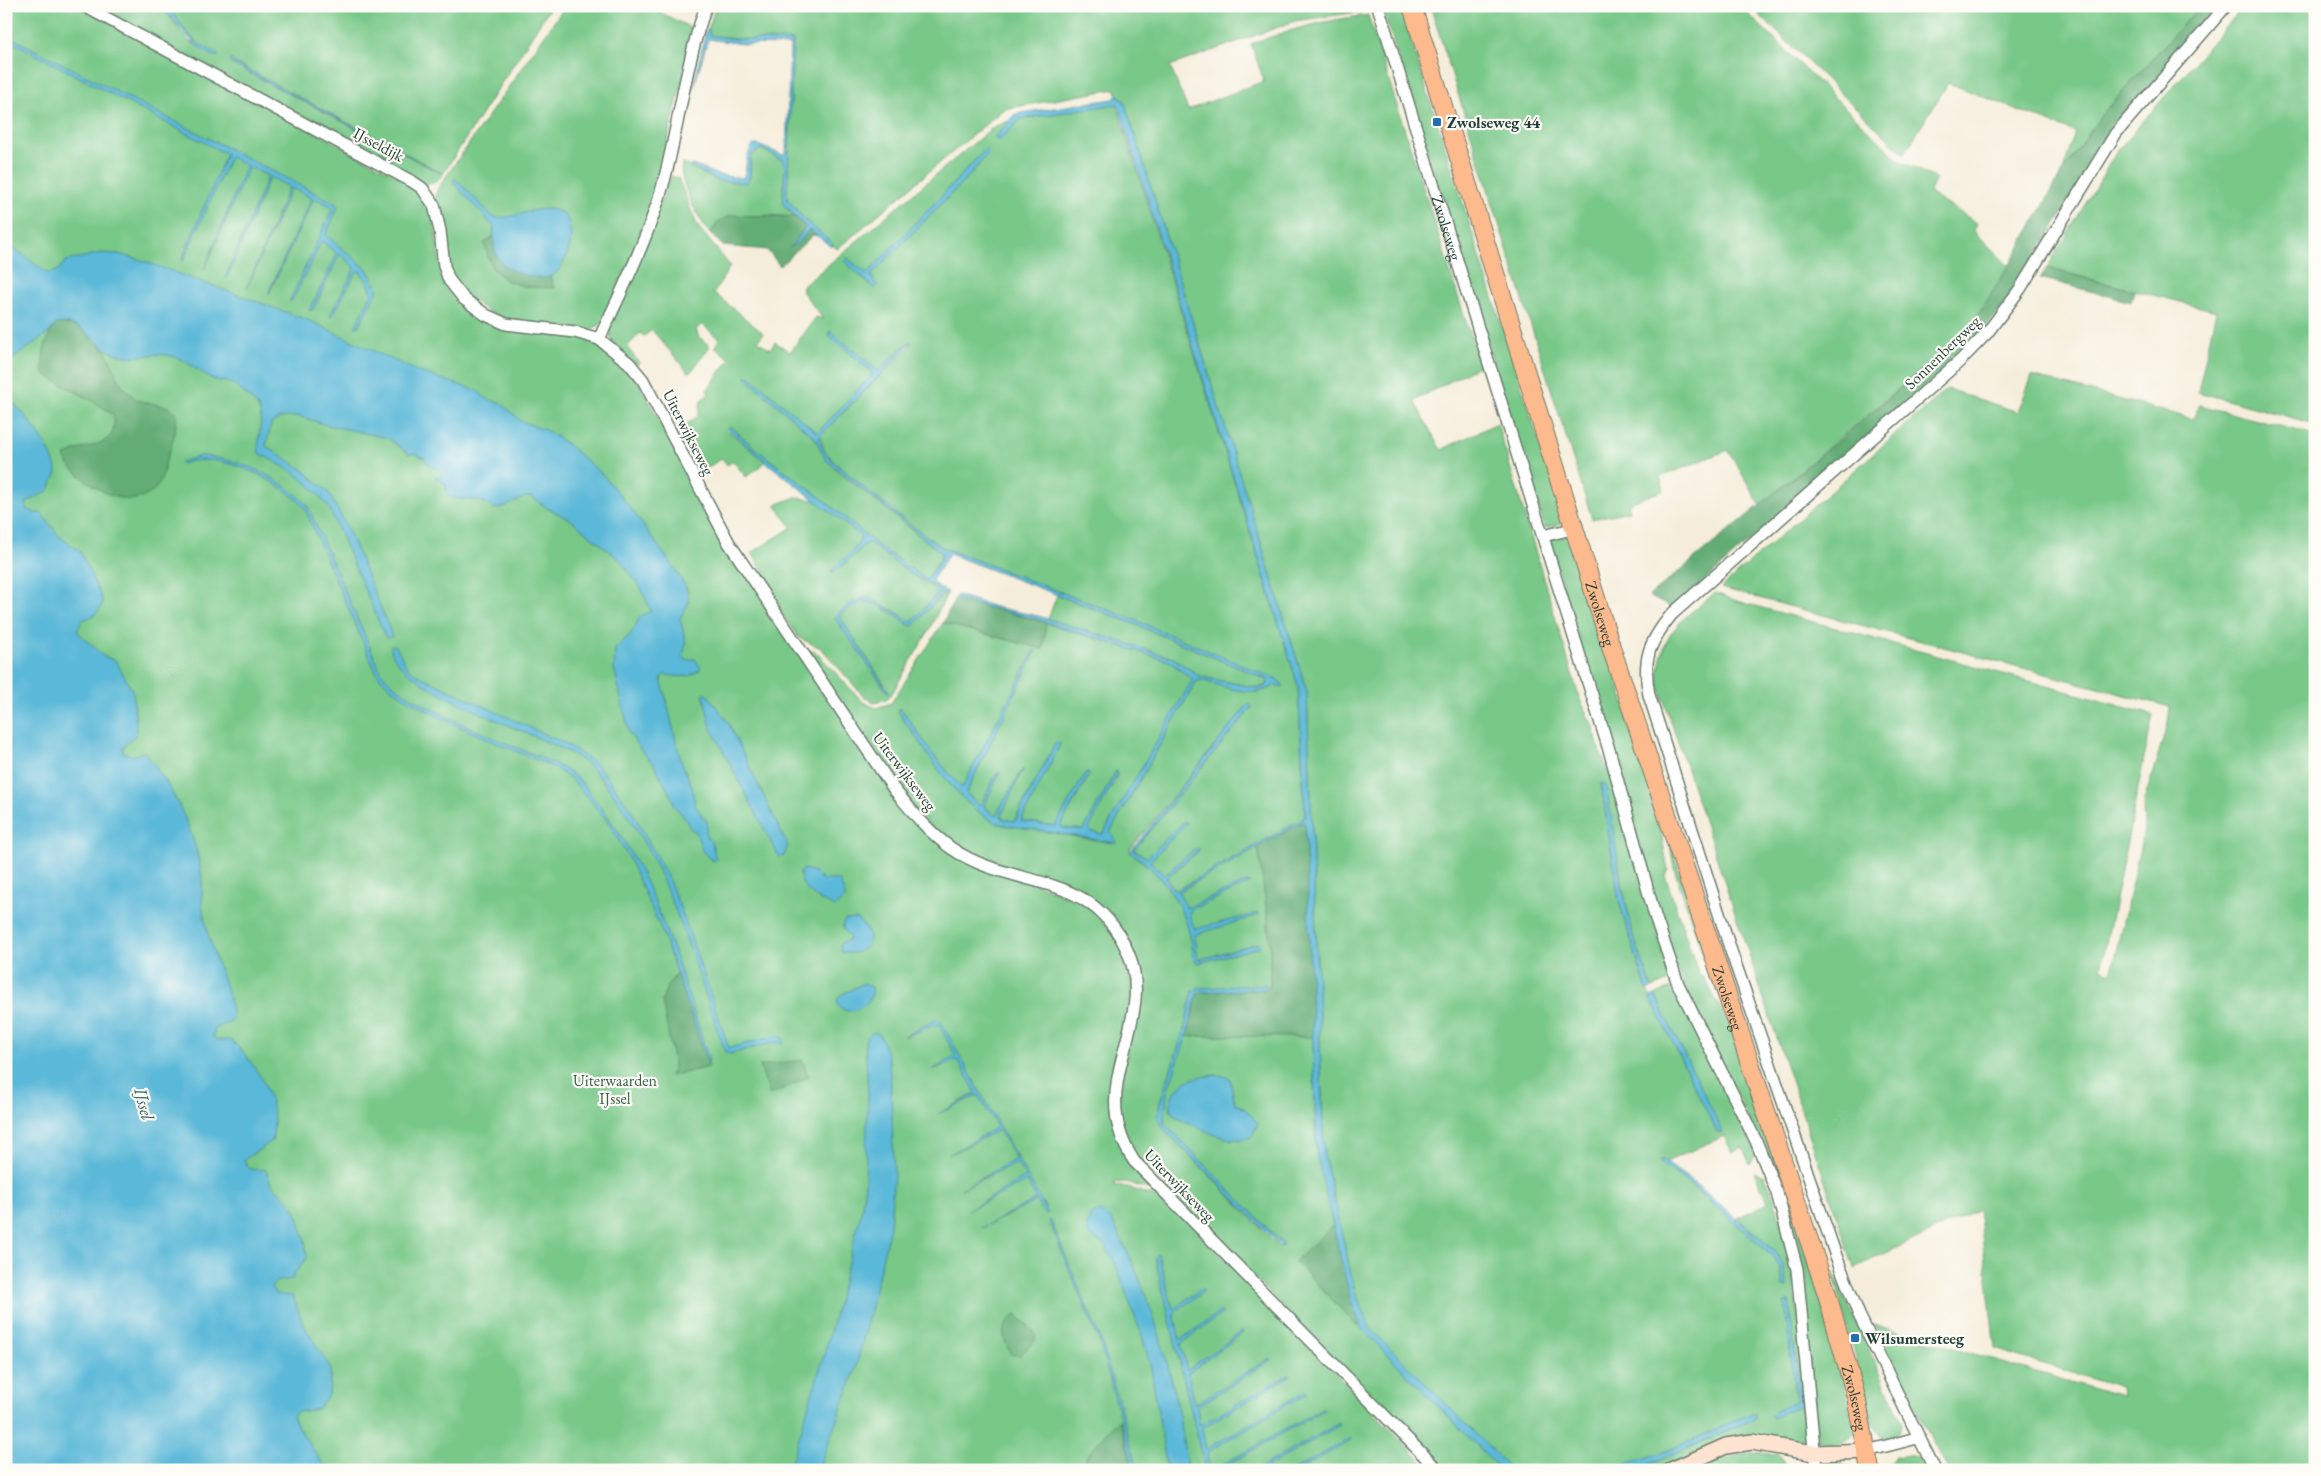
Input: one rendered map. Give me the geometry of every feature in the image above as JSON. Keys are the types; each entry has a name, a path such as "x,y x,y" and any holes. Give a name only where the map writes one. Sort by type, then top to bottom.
{"main road":[{"name":"Zwolseweg","path":"1412,6 1576,528 1612,650 1827,1294 1856,1397 1870,1470"}],"street":[{"name":"IJsseldijk","path":"84,6 422,188 434,205 440,232 444,266 449,280 464,299 486,314 517,326 575,332 599,339"},
{"path":"599,339 647,229 667,170 676,120 706,6"},
{"name":"Zwolseweg","path":"1378,6 1610,753 1655,916 1675,975 1756,1141 1777,1193 1797,1269 1816,1470"},
{"name":"Sonnenbergweg","path":"1646,680 1646,665 1651,643 1672,614 1960,362 1987,333 2020,289 2116,133 2226,6"},
{"name":"Uiterwijkseweg","path":"599,339 629,363 643,380 729,543 893,788 921,822 951,848 989,867 1052,884 1078,894 1098,908 1111,923 1128,951 1136,980 1135,1006 1119,1066 1115,1093 1116,1120 1126,1149 1134,1161 1170,1200 1434,1467"},
{"path":"1543,536 1576,528"},
{"name":"Zwolseweg","path":"1646,680 1727,939 1836,1256 1859,1316 1934,1470"},
{"path":"1671,1470 1721,1448 1740,1444 1762,1443 1814,1453 1867,1451 1917,1438"}],"green space":[{"name":"Uiterwaarden IJssel","path":"6,6 80,6 416,186 432,209 440,263 483,317 588,338 632,370 719,531 897,791 961,855 1067,891 1092,907 1122,946 1133,992 1112,1113 1153,1191 1126,1182 1114,1183 1115,1187 1123,1186 1169,1201 1430,1470 296,1470 6,476"},
{"path":"91,6 158,6 167,13 189,41 199,47 163,6 551,6 436,182 427,185 348,140","holes":["234,62 440,173 230,63"]},
{"path":"565,6 648,6 695,30 651,207 632,260 602,324 587,331 511,321 490,313 467,296 451,276 434,199 438,188","holes":["454,178 493,217 572,235 562,265 550,277 553,282 527,287 505,280 484,243 493,237 494,227"]},
{"path":"716,6 1365,6 1366,11 1295,21 1170,66 1188,110 1264,81 1251,44 1308,26 1368,15 1480,365 1414,401 1441,450 1497,423 1580,700 1592,724 1600,752 1617,790 1671,975 1669,981 1652,988 1633,935 1601,783 1619,902 1646,988 1717,1132 1722,1132 1655,995 1669,988 1678,991 1754,1148 1755,1156 1750,1164 1742,1147 1732,1152 1724,1136 1666,1162 1661,1159 1659,1161 1691,1185 1773,1256 1778,1262 1785,1287 1775,1251 1737,1218 1768,1203 1754,1172 1765,1176 1777,1207 1785,1239 1797,1304 1808,1437 1804,1443 1720,1445 1659,1470 1630,1470 1693,1446 1754,1419 1756,1416 1643,1460 1606,1470 1512,1470 1370,1328 1355,1292 1324,1153 1307,692 1124,100 1117,96 1115,89 1004,109 837,249 805,220 787,199 793,41 735,39 710,35 708,29","holes":["1789,1301 1801,1406 1772,1413 1796,1402 1785,1302"]},
{"path":"1382,6 1400,6 1565,523 1545,528"},
{"path":"1433,6 1740,6 1899,160 1936,179 1929,193 1977,223 1974,231 2009,266 1968,331 1760,505 1728,450 1660,477 1664,490 1629,503 1629,511 1592,519 1431,8"},
{"path":"1750,6 2200,6 2103,113 2063,171 2075,132 1948,83 1904,154"},
{"path":"2200,6 2222,6 2120,119 2008,302 1963,353 1672,610 1663,602 1649,596 1842,438 1968,331 2009,266 2063,171 2103,113"},
{"path":"2244,6 2315,6 2315,424 2198,392 2216,311 2047,268 2117,151"},
{"path":"1116,103 1298,686 1305,817 1175,891 1167,877 1199,851 1195,849 1164,875 1150,861 1186,822 1183,822 1147,858 1134,849 1252,707 1249,704 1130,849 1161,880 1176,900 1190,934 1194,960 1198,963 1259,947 1259,943 1197,960 1195,935 1198,932 1193,928 1188,914 1191,910 1250,883 1247,882 1187,908 1178,892 1258,847 1266,899 1270,987 1267,985 1199,988 1193,991 1183,1034 1160,1102 1158,1117 1164,1129 1280,1247 1283,1244 1167,1129 1164,1120 1166,1096 1187,1036 1313,1037 1316,1148 1333,1226 1296,1261 1501,1470 1442,1470 1130,1151 1117,1108 1138,984 1105,913 966,853 937,832 907,799 807,655 810,651 814,650 863,702 876,708 891,703 943,623 1043,649 1046,623 1169,661 1193,681 1103,834 1092,833 1089,829 1117,775 1116,771 1084,830 1063,828 1061,825 1089,775 1055,826 1021,821 1056,743 1014,821 1003,819 1001,816 1023,769 995,816 984,806 999,773 997,773 981,804 979,805 966,793 1036,651 962,788 935,757 902,710 897,710 947,779 970,803 999,824 1113,843 1117,841 1111,836 1110,832 1196,682 1200,680 1254,692 1259,692 1275,685 1281,687 1282,683 1135,620 941,547 900,517 836,464 824,450 820,436 911,345 909,342 878,372 829,334 871,371 872,375 818,432 750,377 747,376 746,378 815,438 834,468 942,553 941,559 926,580 876,544 824,500 758,451 731,427 727,430 766,462 746,477 733,461 727,465 722,458 707,468 691,450 680,442 678,430 698,416 701,400 709,394 707,390 730,359 715,347 719,339 702,324 696,330 699,337 710,346 691,372 687,371 652,330 644,336 640,333 627,347 639,363 636,365 617,349 611,340 610,327 671,176 678,178 697,225 730,266 714,293 763,333 758,341 770,349 775,342 790,352 816,317 823,319 802,291 803,286 993,127 1009,121 996,135 996,140 1021,119","holes":["986,149 989,152 969,176 872,274 875,289 862,278 847,258 867,274","1215,1075 1230,1079 1235,1104 1244,1108 1232,1140 1175,1116 1170,1109 1177,1089 1196,1078"]},
{"path":"761,149 784,161 783,198 785,205 795,217 767,215 719,221 710,233 690,200 681,170 682,163 714,179 750,178 751,156"},
{"path":"732,215 795,217 806,227 800,241 809,230 818,236 813,235 780,266 767,250 723,246 710,233 719,221"},
{"path":"493,237 496,253 505,268 539,278 550,277 554,288 527,287 505,280 492,268 484,243"},
{"path":"2047,268 2134,291 2131,302 2040,278"},
{"path":"58,323 78,326 105,349 121,384 137,400 169,407 177,413 174,436 161,480 148,495 140,498 123,499 105,493 78,474 64,457 72,452 105,441 111,435 114,427 114,416 97,404 44,374 45,347 50,333"},
{"path":"2032,376 2193,419 2199,405 2315,435 2315,1470 1948,1470 1895,1370 1875,1325 2122,1397 2121,1388 1995,1349 1979,1209 1854,1268 1658,683 1663,652 1673,630 1691,612 1715,593 1737,601 2153,715 2101,968 2111,973 2144,831 2143,805 2168,722 2170,707 1721,588 1947,389 2018,412"},
{"path":"796,497 818,501 861,536 854,551 831,571 840,568 868,542 911,574 940,591 912,622 893,610 865,598 853,602 835,617 888,693 889,691 839,616 858,604 869,602 888,611 911,626 938,599 948,592 928,632 891,695 885,700 874,702 865,698 821,648 799,638 769,594 774,591 752,553 792,527 775,505"},
{"path":"1569,534 1653,789 1668,870 1665,875 1699,975 1704,977 1735,1036 1821,1297 1856,1432 1848,1439 1839,1443 1829,1444 1818,1440 1799,1255 1789,1211 1775,1174 1675,966 1549,540"},
{"path":"1057,595 1137,625 1268,680 1268,684 1259,688 1201,677 1173,658 1048,619"},
{"path":"955,598 1046,623 1043,649 943,623"},
{"path":"1303,822 1305,823 1313,1037 1187,1036 1198,992 1266,989 1270,987 1270,936 1258,847"},
{"path":"1669,839 1721,998 1711,980 1674,868"},
{"path":"677,973 709,1067 670,1076 674,1067 662,1001 667,986"},
{"path":"802,1060 809,1077 770,1095 760,1066"},
{"path":"1333,1226 1359,1325 1355,1324 1295,1261"},
{"path":"1833,1272 1903,1423 1898,1433 1891,1438 1884,1439 1872,1423"},
{"path":"1017,1315 1035,1333 1035,1341 1020,1355 1012,1355 1004,1338 1004,1328"},
{"path":"1120,1420 1132,1465 1130,1470 1085,1470 1083,1463 1086,1457 1113,1425"},
{"path":"1751,1452 1779,1455 1789,1470 1694,1470 1722,1459"},
{"path":"1908,1455 1917,1458 1927,1470 1883,1470 1896,1457"},
{"path":"1826,1464 1841,1464 1857,1470 1822,1470"}],"water":[{"path":"158,6 164,7 174,14 194,40 218,54 218,57 200,48"},
{"path":"709,29 710,35 735,39 793,41 787,199 805,220 833,244 832,247 809,230 800,241 790,248 806,227 783,204 785,166 782,160 762,149 754,152 747,183 719,181 690,166 693,165 718,175 743,178 748,155 753,145 758,145 783,155 786,153 790,45 743,44 708,39 693,90 706,30"},
{"path":"6,35 335,203 338,207 326,235 367,269 378,290 358,327 356,325 372,293 369,284 360,271 356,272 333,316 330,315 355,268 340,254 313,310 309,311 337,254 322,241 292,301 289,302 333,208 331,206 316,199 313,200 269,294 312,198 291,188 247,288 289,187 270,177 227,278 225,278 268,176 249,167 204,270 246,165 230,157 183,261 182,259 226,154 6,39"},
{"path":"231,59 235,63 441,173 232,64 229,61"},
{"path":"1118,95 1124,100 1307,692 1324,1153 1355,1292 1370,1328 1512,1470 1501,1470 1362,1329 1351,1302 1317,1157 1305,823 1302,822 1178,892 1187,908 1247,882 1250,883 1191,910 1189,914 1195,929 1259,913 1259,915 1195,935 1198,960 1259,943 1261,945 1259,947 1198,963 1194,960 1188,927 1175,898 1155,873 1130,852 1249,703 1252,707 1134,850 1147,858 1183,822 1187,823 1150,861 1164,875 1195,849 1200,849 1167,877 1175,891 1299,821 1305,817 1305,812 1298,686 1118,104 1021,119 1000,140 994,138 1015,114 1113,99"},
{"path":"986,149 989,152 969,176 872,274 872,279 878,286 875,289 844,261 847,258 867,274"},
{"path":"455,178 493,217 509,217 542,209 558,211 565,216 571,233 570,243 563,264 551,276 543,278 518,273 504,265 499,260 494,246 494,227 453,182"},
{"path":"6,242 47,273 57,271 66,261 101,253 118,254 141,260 308,320 417,371 478,391 487,399 501,403 521,421 548,431 570,446 602,474 629,506 671,563 687,589 689,602 680,618 686,643 683,656 686,660 695,659 701,668 688,676 664,675 661,678 681,761 692,787 695,806 707,821 706,836 712,843 716,859 713,861 703,852 696,832 691,829 684,817 673,805 673,800 654,764 643,753 629,733 614,668 615,649 631,634 640,617 651,611 641,588 620,560 571,520 547,508 532,497 525,497 507,506 494,509 481,501 448,497 445,483 435,477 443,476 440,470 429,465 425,459 417,454 409,454 388,438 323,424 299,416 280,418 271,424 266,446 302,469 328,492 347,527 388,625 392,637 386,638 328,506 309,485 293,472 259,453 260,412 258,407 233,384 215,380 186,362 168,355 129,356 115,353 81,329 65,323 56,324 50,332 6,364"},
{"path":"830,331 878,371 909,342 912,342 819,439 826,454 836,464 900,517 941,547 1135,620 1278,680 1283,685 1283,687 1275,685 1267,689 1249,692 1200,680 1196,682 1110,832 1117,843 999,824 985,816 972,807 950,784 904,720 898,708 902,710 935,757 962,788 1034,651 1036,651 966,793 979,805 981,804 997,773 1000,772 984,806 995,816 1023,769 1001,816 1003,819 1015,821 1056,742 1060,745 1021,821 1055,826 1087,771 1089,775 1061,825 1063,828 1084,830 1116,771 1117,775 1089,829 1092,832 1103,834 1193,679 1169,661 1032,618 957,600 955,597 958,595 995,607 1038,616 1173,658 1201,677 1259,688 1267,686 1268,680 1137,625 949,554 931,582 948,592 941,595 914,625 911,626 888,611 869,602 858,604 839,616 888,693 834,617 853,602 868,597 912,622 940,591 911,574 868,542 840,568 831,573 856,547 861,536 766,462 727,428 731,427 758,451 824,500 876,544 926,580 941,559 942,553 826,460 815,438 746,378 746,376 750,377 818,432 872,375 871,371 831,337 828,332"},
{"name":"IJssel","path":"6,396 21,411 44,442 57,473 48,491 27,502 26,509 35,513 41,513 60,537 80,551 102,599 99,610 93,616 82,620 77,631 103,656 116,661 133,692 137,733 123,747 123,752 133,756 144,752 154,765 180,808 198,856 202,876 202,903 208,933 233,1017 231,1021 215,1029 213,1037 217,1040 231,1040 250,1061 265,1086 273,1113 272,1141 244,1160 250,1169 266,1170 271,1184 289,1201 297,1214 305,1240 307,1258 293,1275 293,1279 277,1281 271,1287 276,1294 293,1296 303,1324 331,1369 329,1394 318,1409 297,1412 293,1416 294,1421 327,1470 6,1470"},
{"path":"201,456 230,461 258,471 285,486 307,505 380,670 391,682 409,696 432,709 486,735 553,763 572,774 583,785 620,834 652,895 677,960 709,1059 708,1063 661,929 628,857 608,822 588,798 570,778 551,766 429,712 387,685 376,672 304,507 280,487 248,470 213,461 197,460 182,464 180,462"},
{"path":"391,645 396,646 407,667 419,676 570,746 597,765 633,813 668,878 682,912 729,1048 777,1036 783,1038 783,1043 776,1042 730,1054 725,1052 680,922 653,860 637,830 618,801 596,773 586,763 563,749 472,709 414,677 397,661"},
{"path":"703,694 707,694 728,722 788,846 784,856 779,857 711,728"},
{"path":"1601,783 1606,784 1622,887 1633,935 1652,988 1647,990 1619,902"},
{"path":"804,869 812,871 823,880 839,880 846,897 835,907 817,898 803,884 800,872"},
{"path":"856,919 868,931 868,944 859,952 841,952 840,944 850,939 842,926 845,920"},
{"path":"864,983 872,987 872,994 864,1005 852,1011 840,1007 837,1001 839,996"},
{"path":"1267,985 1266,989 1200,992 1197,994 1187,1036 1167,1092 1164,1123 1283,1244 1282,1247 1164,1129 1158,1117 1160,1102 1183,1034 1193,991 1198,988"},
{"path":"1655,995 1722,1132 1717,1132 1650,997"},
{"path":"937,1019 941,1022 1048,1213 1045,1214 1037,1201 982,1228 1036,1199 1027,1181 968,1210 1026,1177 1016,1163 961,1189 1016,1159 999,1130 949,1155 997,1127 978,1095 938,1114 976,1093 958,1060 932,1070 956,1056 938,1024 903,1037"},
{"path":"871,1033 878,1033 883,1041 889,1060 894,1174 890,1227 856,1369 818,1470 789,1470 824,1355 861,1213 865,1184 868,1094 865,1040"},
{"path":"1215,1075 1230,1079 1235,1104 1244,1108 1258,1123 1252,1137 1232,1139 1223,1137 1203,1130 1175,1116 1171,1104 1174,1093 1178,1088 1189,1080"},
{"path":"1661,1159 1693,1182 1775,1251 1783,1265 1787,1287 1783,1286 1780,1268 1773,1256 1691,1185 1660,1163"},
{"path":"1097,1212 1106,1214 1111,1219 1126,1248 1151,1309 1170,1373 1183,1438 1187,1470 1167,1470 1151,1368 1141,1333 1114,1261 1105,1246 1088,1233 1087,1224 1091,1215"},
{"path":"1049,1221 1051,1221 1101,1340 1133,1452 1135,1465 1133,1470 1130,1470 1132,1465 1130,1453 1099,1341"},
{"path":"1158,1254 1173,1309 1201,1289 1204,1291 1174,1313 1180,1340 1221,1311 1223,1313 1181,1344 1187,1370 1241,1332 1243,1333 1188,1373 1195,1404 1270,1358 1272,1359 1197,1407 1200,1425 1289,1374 1291,1375 1202,1428 1206,1449 1306,1391 1308,1393 1207,1452 1209,1470 1205,1470 1155,1257"},
{"path":"1789,1301 1801,1406 1772,1418 1770,1415 1772,1413 1796,1401 1785,1302"},
{"path":"1323,1408 1324,1410 1218,1470 1213,1470"},
{"path":"1752,1413 1756,1414 1754,1419 1656,1462 1630,1470 1606,1470 1665,1452"},
{"path":"1339,1423 1340,1425 1262,1470 1256,1470"},
{"path":"1350,1438 1352,1440 1299,1470 1294,1470"}],"place":[{"name":"Zwolseweg 44","path":"1437,122"},
{"name":"Wilsumersteeg","path":"1855,1338"}]}
